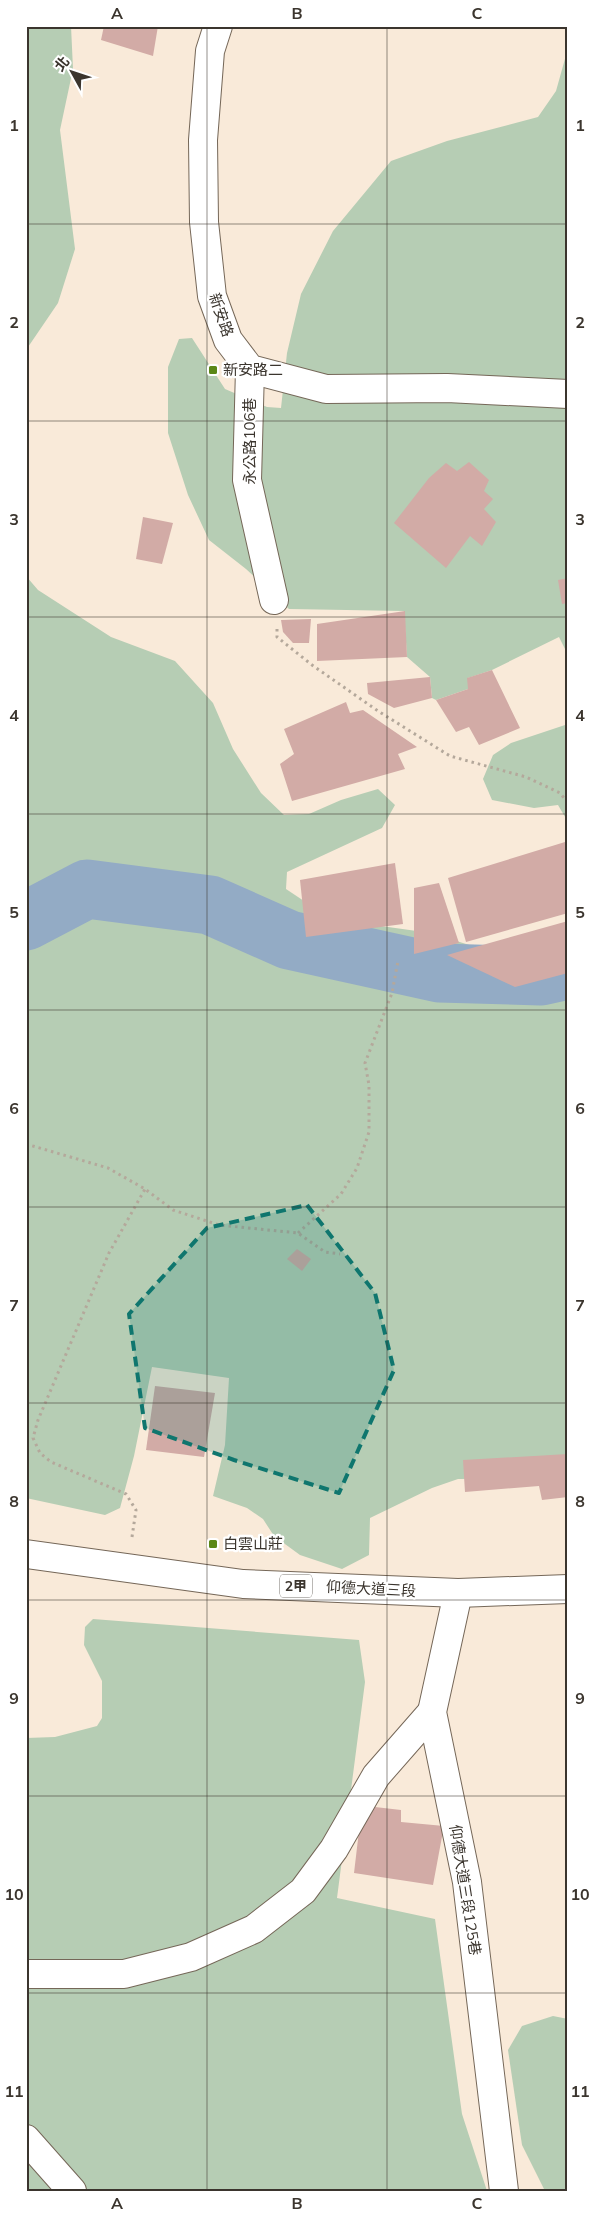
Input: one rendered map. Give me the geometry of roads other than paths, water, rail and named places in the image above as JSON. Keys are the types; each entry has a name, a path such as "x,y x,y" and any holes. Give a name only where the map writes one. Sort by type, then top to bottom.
{"street":[{"name":"新安路","path":"218,26 210,52 203,140 204,222 212,296 228,340 250,369"},
{"path":"250,369 326,389 447,388 568,394"},
{"name":"永公路106巷","path":"250,369 248,480 274,600"},
{"name":"仰德大道三段","path":"26,1554 243,1584 458,1593 568,1588"},
{"name":"仰德大道三段125巷","path":"458,1593 432,1712 467,1882 504,2191"},
{"path":"26,1974 124,1974 191,1957 254,1929 303,1891 334,1849 376,1776 432,1712"},
{"path":"26,2139 72,2191"}],"waterway":[{"path":"26,921 87,889 210,905 289,940 439,973 541,976 568,970"}],"place":[{"name":"新安路二","path":"213,370"},
{"name":"白雲山莊","path":"213,1544"}]}
